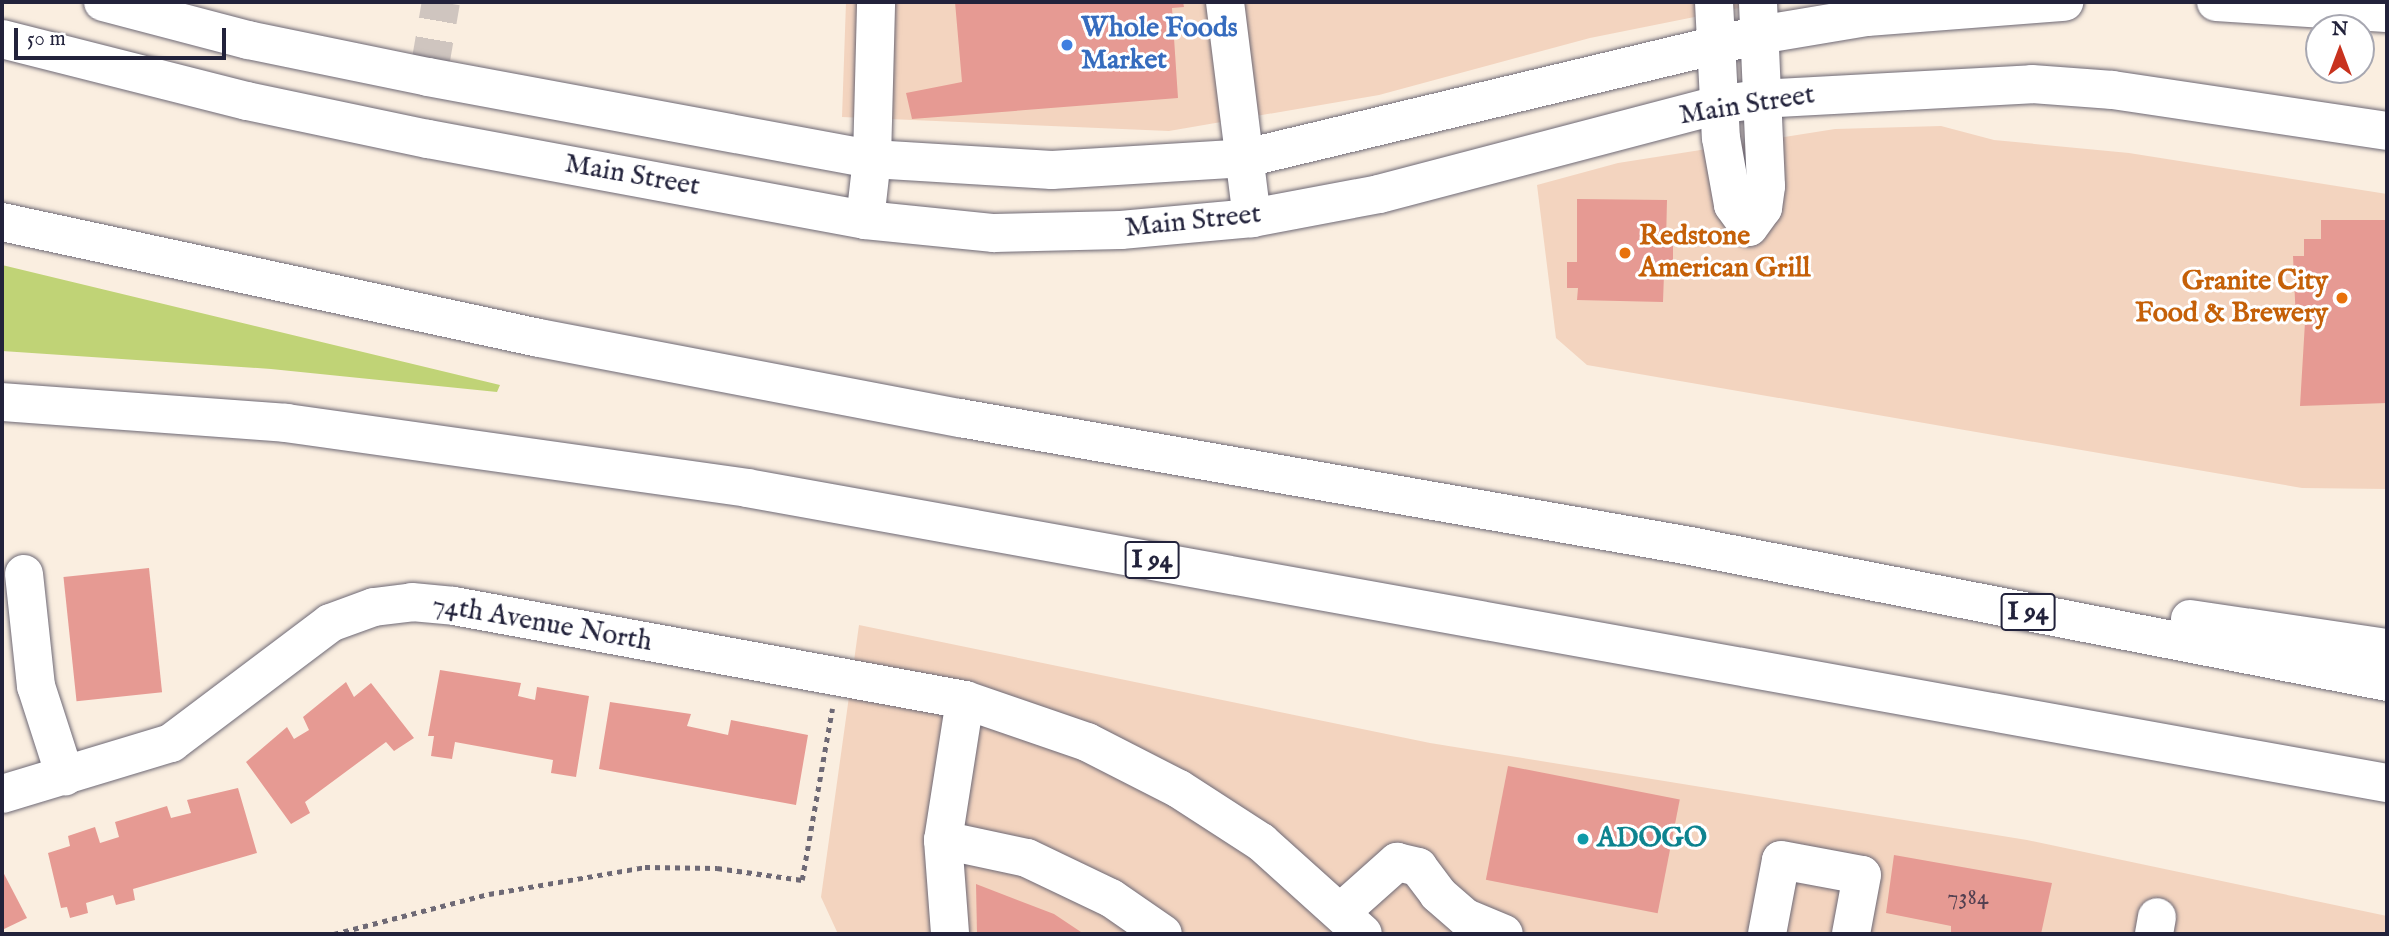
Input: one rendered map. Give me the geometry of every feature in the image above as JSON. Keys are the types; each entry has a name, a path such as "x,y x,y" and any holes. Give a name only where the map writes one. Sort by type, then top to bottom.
{"main road":[{"name":"Main Street","path":"103,2 248,40 429,77 872,159 1052,170 1246,159 1713,45 1758,19 1867,17 2064,2"},
{"path":"865,220 872,159 876,2"},
{"path":"1225,2 1252,218"},
{"path":"1714,2 1713,45 1718,105 1733,205 1749,227 1763,208 1766,186 1759,99 1758,19"},
{"path":"2216,2 2387,13"},
{"name":"Main Street","path":"2,39 247,102 429,139 865,220 994,233 1121,230 1252,218 1378,194 1718,105 1759,99 2032,84 2113,90 2387,131"},
{"path":"429,77 429,139"},
{"name":"I 94","path":"2,222 552,341 1685,545 2380,664"},
{"name":"I 94","path":"2,402 286,423 747,488 2295,766 2387,801"},
{"path":"24,574 36,686 65,776"},
{"name":"74th Avenue North","path":"2,794 171,743 330,623 374,607 412,602 454,606 835,691 965,700 1087,742 1180,789 1261,842 1352,923"},
{"path":"950,934 943,840 965,700"},
{"path":"943,840 1027,858 1111,898 1163,934"},
{"path":"1767,934 1781,860 1862,874 1851,934"},
{"path":"1352,923 1396,862 1418,867 1438,894 1466,918 1504,934"}],"path":[{"path":"334,934 489,894 645,867 717,868 802,880 835,691"}],"shaded area":[{"path":"846,2 1769,2 1590,38 1379,95 1169,131 842,117"},
{"path":"1941,126 1994,140 2129,153 2387,194 2387,489 2302,488 1587,365 1556,338 1537,185 1618,163 1835,129"},
{"path":"859,625 1430,743 2027,840 2387,916 2387,934 838,934 821,897"}],"green space":[{"path":"2,265 500,385 497,392 271,369 2,351"}],"building":[{"name":"Whole Foods Market","path":"955,2 1183,2 1184,7 1172,8 1178,98 912,119 906,93 962,82"},
{"name":"Redstone American Grill","path":"1577,199 1667,200 1666,243 1673,243 1673,274 1664,274 1663,302 1577,300 1578,288 1567,288 1567,262 1577,262"},
{"name":"Granite City Food & Brewery","path":"2321,220 2387,220 2387,403 2300,406 2305,322 2296,322 2293,256 2304,256 2304,239 2321,239"},
{"path":"149,568 162,692 77,701 63,577"},
{"path":"440,670 521,683 518,696 535,700 537,687 589,696 576,777 551,773 553,760 455,742 452,759 431,756 434,736 428,736"},
{"path":"346,682 354,697 371,683 414,738 394,751 386,742 305,802 310,813 291,824 246,762 287,727 294,739 309,730 303,717"},
{"path":"610,702 691,714 687,726 728,735 731,720 808,735 796,805 599,769"},
{"name":"ADOGO","path":"1508,766 1680,799 1658,913 1486,880"},
{"path":"238,788 257,853 133,889 135,900 116,905 113,895 86,903 88,913 70,918 67,907 61,908 48,853 70,846 68,836 95,827 100,843 119,837 115,822 167,806 171,818 191,813 187,800"},
{"path":"1894,855 2052,883 2041,934 1951,934 1951,926 1886,913"},
{"path":"2,870 27,918 2,930"},
{"path":"976,884 1054,914 1084,934 977,934"}],"tunnel":[{"path":"428,77 441,2"}],"place":[{"name":"Whole Foods Market","path":"1067,45"},
{"name":"Redstone American Grill","path":"1625,253"},
{"name":"Granite City Food & Brewery","path":"2342,298"},
{"name":"ADOGO","path":"1583,839"}]}
